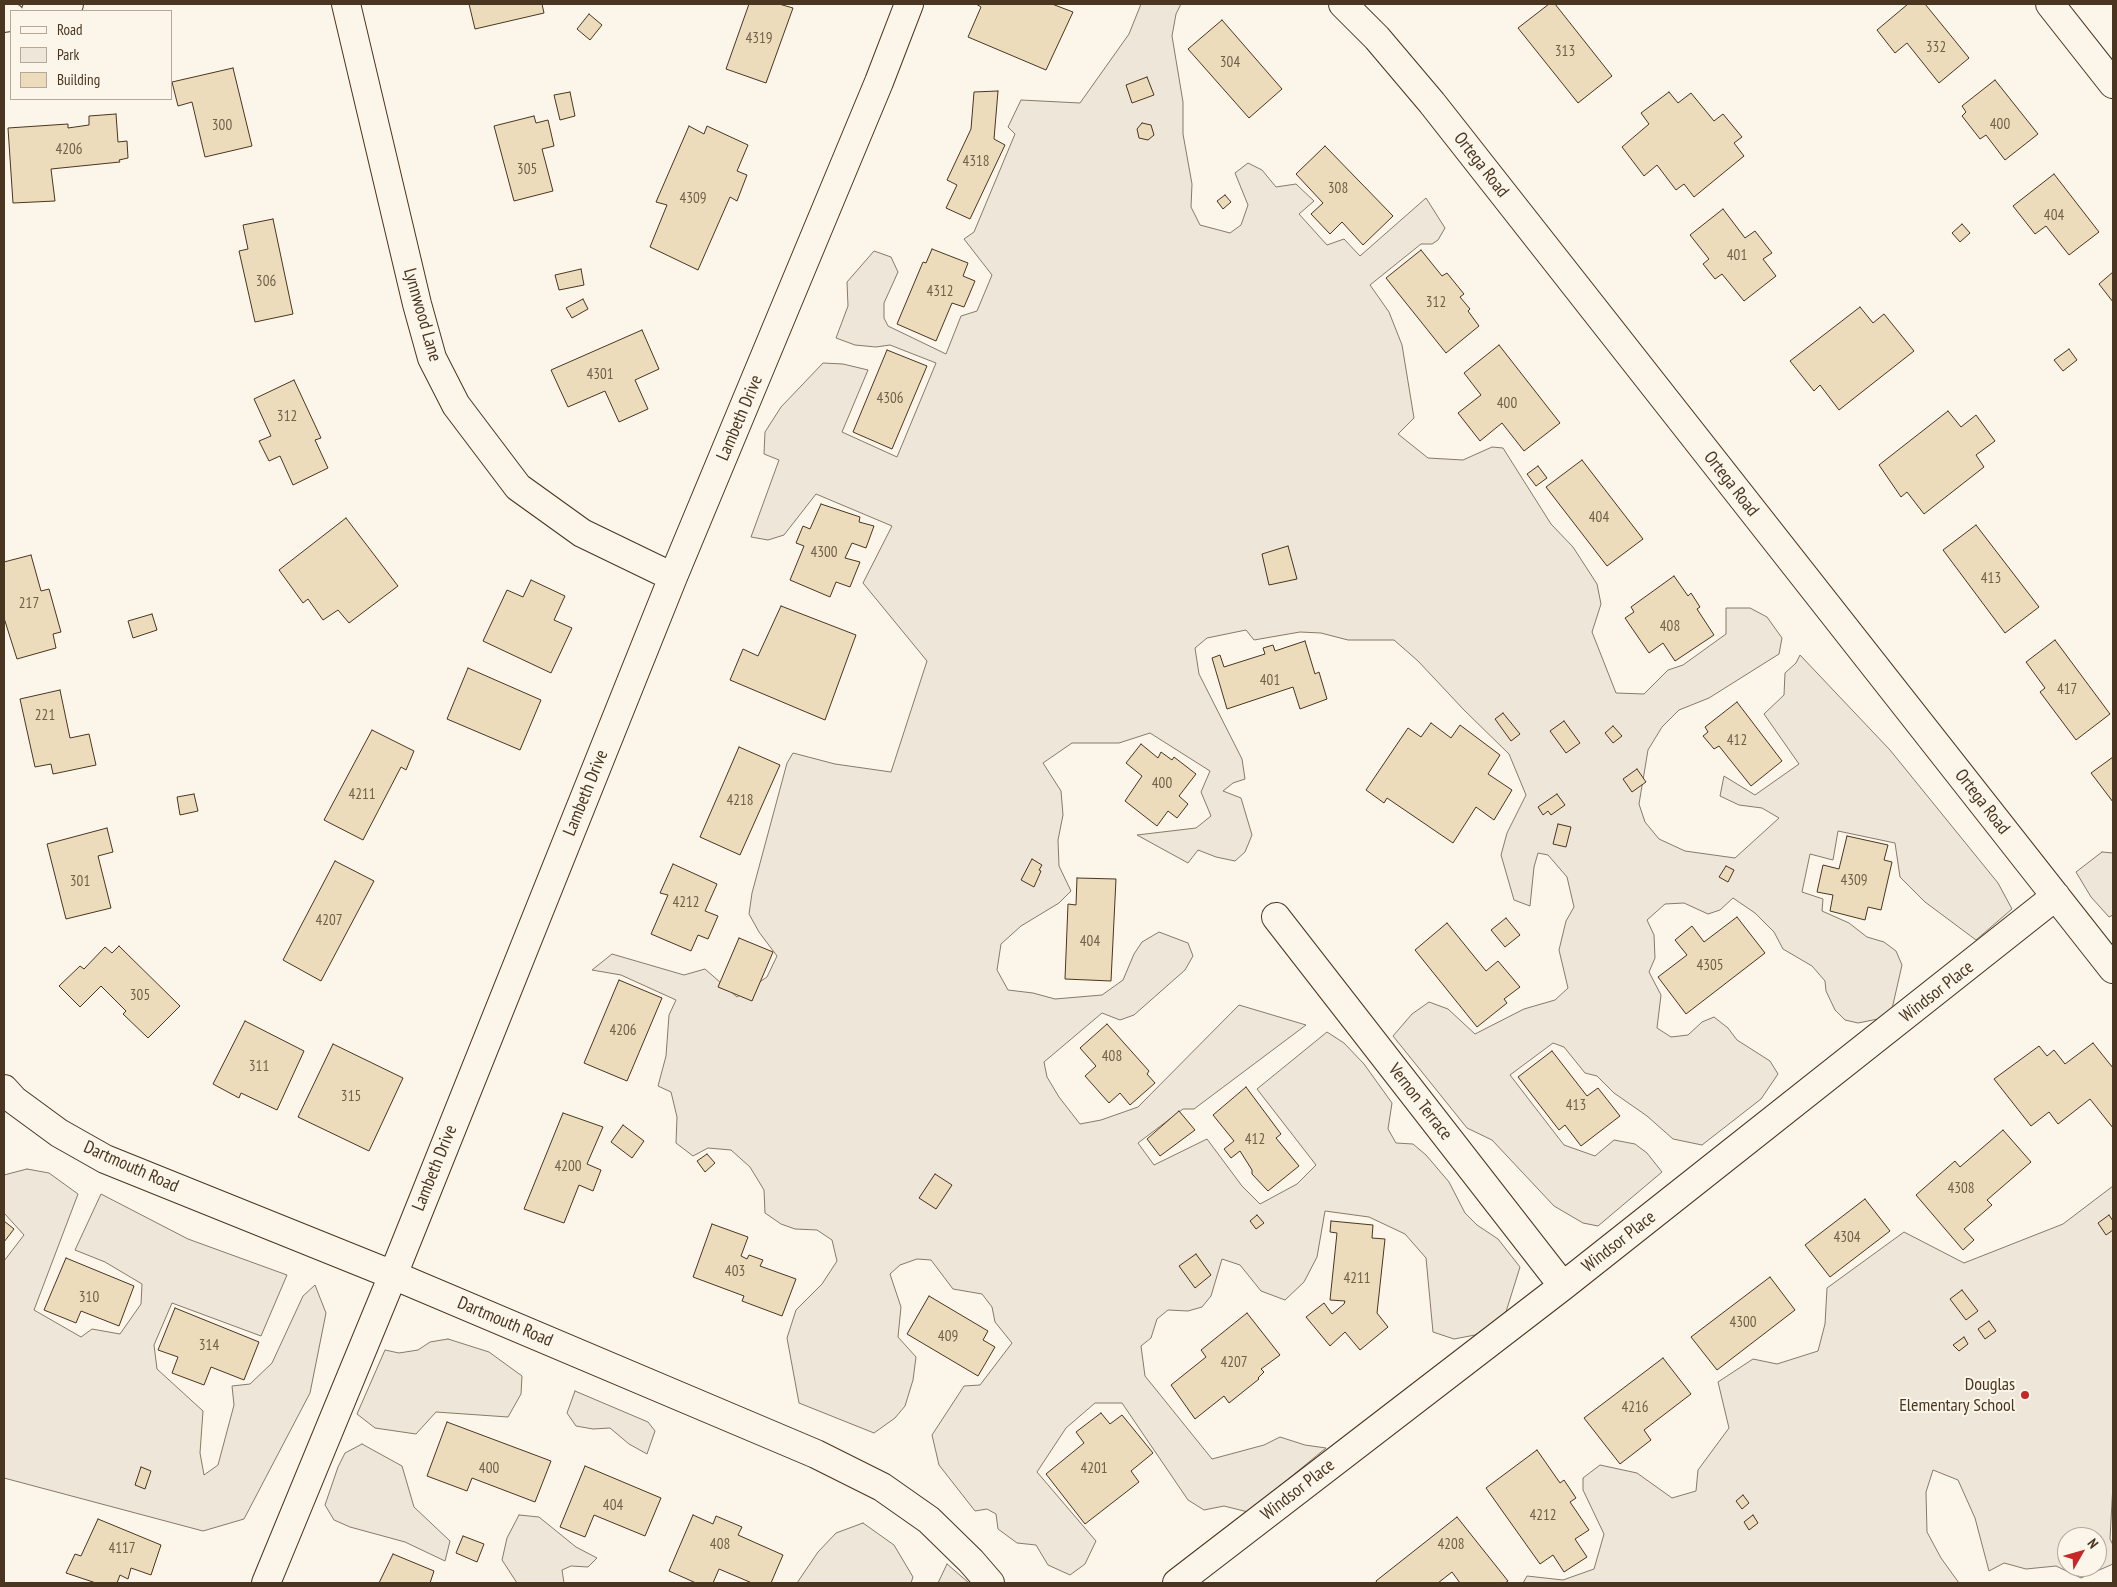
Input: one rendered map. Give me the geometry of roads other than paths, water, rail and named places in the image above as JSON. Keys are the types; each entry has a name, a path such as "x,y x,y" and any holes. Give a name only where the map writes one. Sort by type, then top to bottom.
{"street":[{"path":"41,10 69,4"},
{"name":"Lynnwood Lane","path":"346,4 417,304 432,358 456,405 518,487 582,533 673,577"},
{"name":"Lambeth Drive","path":"266,1583 393,1275 673,577 910,4"},
{"name":"Ortega Road","path":"1343,4 1377,38 1432,103 2113,969"},
{"path":"2050,4 2113,84"},
{"name":"Windsor Place","path":"1177,1583 1563,1286 2056,896"},
{"name":"Vernon Terrace","path":"1276,918 1563,1286"},
{"name":"Dartmouth Road","path":"4,1089 14,1100 59,1133 105,1159 393,1275 816,1454 849,1470 882,1487 929,1520 971,1561 990,1583"}],"place":[{"name":"Douglas Elementary School","path":"2025,1395"}]}
